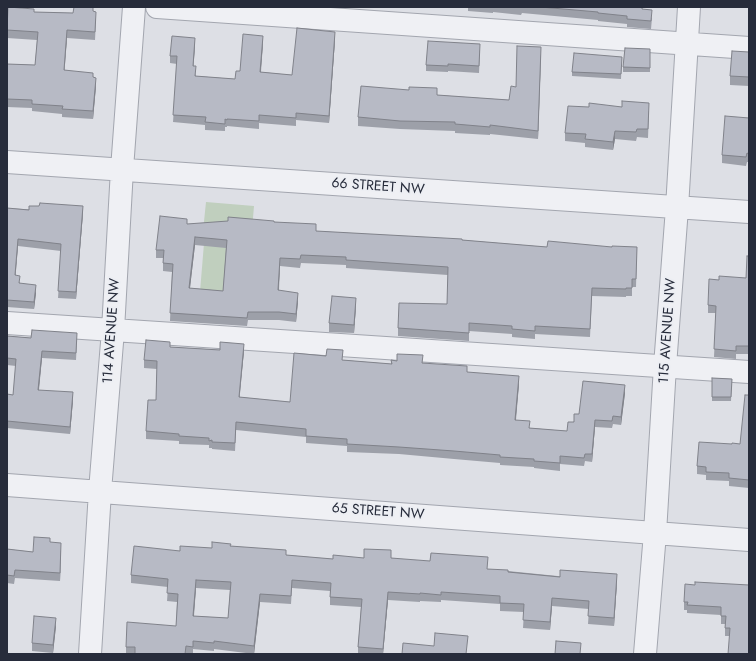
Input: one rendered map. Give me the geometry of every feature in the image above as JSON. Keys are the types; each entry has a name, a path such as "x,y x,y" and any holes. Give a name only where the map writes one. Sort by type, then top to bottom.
{"street":[{"name":"114 AVENUE NW","path":"90,654 134,7"},
{"path":"157,7 749,48"},
{"name":"115 AVENUE NW","path":"645,654 655,533 689,7"},
{"name":"66 STREET NW","path":"7,162 749,212"},
{"path":"7,323 749,372"},
{"name":"65 STREET NW","path":"7,485 749,540"}],"green space":[{"path":"206,202 254,206 246,302 199,304"}],"building":[{"path":"8,7 34,9 34,12 73,13 74,7 93,7 93,11 96,12 95,32 67,30 64,70 93,73 93,77 96,78 93,111 62,109 63,106 32,104 32,100 7,99 7,64 35,65 38,32 7,30"},
{"path":"540,7 642,7 642,9 652,10 651,21 627,19 627,16 598,12"},
{"path":"297,28 335,32 329,116 296,113 296,118 259,115 259,121 225,119 225,124 205,122 206,117 173,115 177,56 170,56 172,36 195,38 193,66 196,66 195,76 235,79 236,71 240,71 243,34 263,36 260,72 292,75"},
{"path":"428,41 480,44 479,66 448,64 448,66 426,65"},
{"path":"517,46 541,47 538,131 490,125 490,127 455,124 455,122 400,121 358,117 361,86 409,90 409,87 437,88 437,95 509,100 511,86 516,87"},
{"path":"625,48 650,49 650,68 623,67"},
{"path":"732,51 749,52 749,77 730,76"},
{"path":"574,53 622,57 621,74 572,72"},
{"path":"622,101 649,103 648,129 637,129 636,132 615,131 613,142 585,139 586,134 565,133 568,106 589,107 589,103 622,107"},
{"path":"725,116 749,118 749,154 747,153 746,157 722,155"},
{"path":"40,203 83,206 76,292 58,291 61,244 18,239 15,275 20,276 19,283 36,285 34,302 7,300 7,208 29,210 29,206 39,206"},
{"path":"160,216 187,219 187,224 228,221 228,217 274,222 316,224 316,231 462,239 547,247 548,241 612,247 637,247 636,279 632,279 632,288 592,288 590,329 535,326 535,331 512,329 512,326 469,323 469,333 398,328 399,303 447,304 448,267 346,260 346,257 301,255 300,259 280,258 278,290 298,293 296,314 279,312 248,312 247,318 170,313 173,264 163,263 164,250 156,250","holes":["195,237 227,240 223,291 189,288"]},
{"path":"747,256 749,256 749,346 736,346 736,351 714,349 716,306 708,305 709,279 719,280 719,276 746,278"},
{"path":"332,296 356,298 354,325 329,323"},
{"path":"32,330 77,333 76,353 42,351 38,390 73,392 70,427 7,421 7,394 13,395 16,359 7,358 7,336 31,338"},
{"path":"146,340 170,342 170,347 220,350 220,342 244,344 239,397 290,402 294,353 326,356 327,349 343,350 342,360 392,364 391,360 397,361 397,354 423,355 422,363 467,366 467,372 519,376 515,420 530,421 529,428 567,431 568,422 574,422 574,414 579,414 583,381 625,385 621,417 613,416 612,421 595,420 592,454 585,454 584,458 560,456 560,463 534,461 534,459 500,457 500,455 347,444 347,439 306,436 306,429 236,422 235,443 212,442 212,440 209,441 209,438 179,436 179,434 146,431 148,400 156,400 157,361 144,360"},
{"path":"712,378 732,379 731,397 712,397"},
{"path":"745,395 749,395 749,480 729,478 729,473 706,472 706,467 697,466 699,442 740,444"},
{"path":"34,537 50,538 50,542 61,543 60,573 15,570 14,576 7,575 7,549 33,552"},
{"path":"212,542 231,544 230,546 286,550 286,555 333,559 333,555 364,558 364,549 391,550 391,558 430,561 431,553 488,557 487,569 508,570 508,572 560,577 560,570 617,574 614,618 588,616 589,601 552,598 550,622 523,620 524,604 500,603 500,596 441,592 441,595 388,592 383,649 358,647 362,599 330,597 331,583 292,580 291,596 260,594 254,646 214,641 214,643 193,641 193,647 186,646 185,654 135,654 135,647 126,647 127,622 176,626 178,594 167,593 168,579 131,575 134,546 180,551 180,546 212,548","holes":["196,580 231,582 228,618 193,616"]},
{"path":"695,582 749,585 749,654 728,654 730,628 725,628 726,616 721,616 721,607 687,605 688,602 684,602 685,584 695,585"},
{"path":"34,616 56,618 53,645 32,643"},
{"path":"435,633 468,636 466,654 402,654 403,643 434,646"},
{"path":"556,641 581,643 580,654 555,654"}]}
